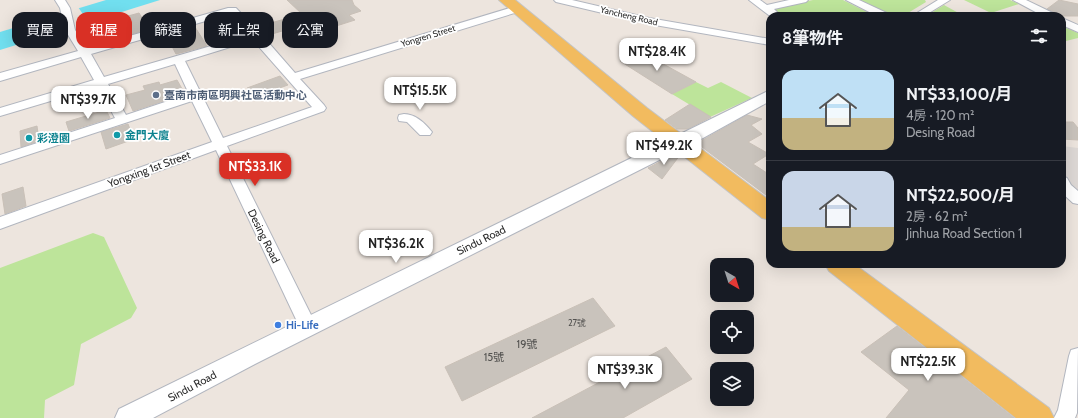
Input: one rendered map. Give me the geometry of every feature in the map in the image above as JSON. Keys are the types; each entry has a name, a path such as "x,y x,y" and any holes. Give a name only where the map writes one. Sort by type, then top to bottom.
{"main road":[{"path":"511,4 679,142 766,209"},
{"path":"842,268 1040,418"}],"street":[{"name":"Yancheng Road","path":"559,0 649,21 766,41"},
{"path":"754,0 770,12"},
{"path":"765,8 803,0"},
{"path":"851,0 876,12"},
{"path":"1018,0 1043,12"},
{"path":"923,12 940,1"},
{"path":"63,4 70,29 123,120"},
{"name":"Yongren Street","path":"293,77 511,4"},
{"path":"225,12 232,10 234,12"},
{"path":"0,77 204,18"},
{"path":"1066,23 1078,29"},
{"path":"0,112 216,48"},
{"path":"268,48 293,77"},
{"name":"Desing Road","path":"178,59 308,327"},
{"name":"Yongxing 1st Street","path":"0,223 320,108 293,77"},
{"path":"0,160 196,96"},
{"name":"Sindu Road","path":"128,418 766,97"},
{"path":"404,118 410,118 425,132"},
{"path":"1066,188 1078,199"},
{"path":"1064,418 1067,413 1078,356"}],"green space":[{"path":"813,0 843,0 867,12 773,12 768,9"},
{"path":"858,0 925,0 926,2 910,12 884,12"},
{"path":"964,0 1010,0 1019,4 994,12 989,12"},
{"path":"944,5 957,12 933,12"},
{"path":"1066,28 1078,33 1078,38 1066,41"},
{"path":"696,82 708,88 721,82 752,98 710,117 672,94"},
{"path":"93,233 104,237 137,308 131,318 81,344 74,385 45,400 44,418 0,418 0,268"}],"shaded area":[{"path":"1066,146 1078,148 1078,196 1066,182"}],"water":[{"path":"106,0 160,0 122,12 76,12 76,26 68,29 68,12 66,12"},
{"path":"12,28 12,46 0,50 0,32"}],"pier":[{"path":"78,7 81,12 76,12 76,27 68,30 68,12 62,12"}],"building":[{"path":"287,0 352,0 354,5 361,11 349,15 355,20 338,25 338,12 300,12"},
{"path":"1059,0 1078,4 1078,16 1066,16 1066,12 1054,12 1047,9"},
{"path":"139,13 140,15 140,32 132,34 132,15"},
{"path":"282,20 282,31 274,33 274,22"},
{"path":"196,29 204,41 204,47 176,54 173,48 196,48"},
{"path":"636,49 696,82 672,94 620,61"},
{"path":"280,76 288,85 254,97 247,88"},
{"name":"臺南市南區明興社區活動中心","path":"177,80 185,94 133,111 126,95 145,90 143,86 159,82 160,85"},
{"path":"690,104 711,117 688,129 677,129 665,120"},
{"path":"106,110 110,118 69,131 66,122"},
{"path":"747,115 762,119 751,125 762,134 748,142 766,152 766,156 753,164 766,172 766,195 702,147 701,141"},
{"path":"1066,122 1073,122 1078,128 1078,140 1066,139"},
{"name":"金門大廈","path":"128,124 134,139 106,149 101,132"},
{"name":"彩澄園","path":"37,126 39,141 21,147 20,131"},
{"path":"677,153 680,155 662,179 648,168"},
{"path":"23,187 26,206 5,214 2,194"},
{"path":"593,298 615,326 462,401 445,367"},
{"path":"897,326 1014,418 886,418 909,390 861,352"},
{"path":"666,347 692,379 623,418 532,418"}],"place":[{"name":"臺南市南區明興社區活動中心","path":"156,95"},
{"name":"金門大廈","path":"117,135"},
{"name":"彩澄園","path":"29,138"},
{"name":"Hi-Life","path":"278,325"}]}
